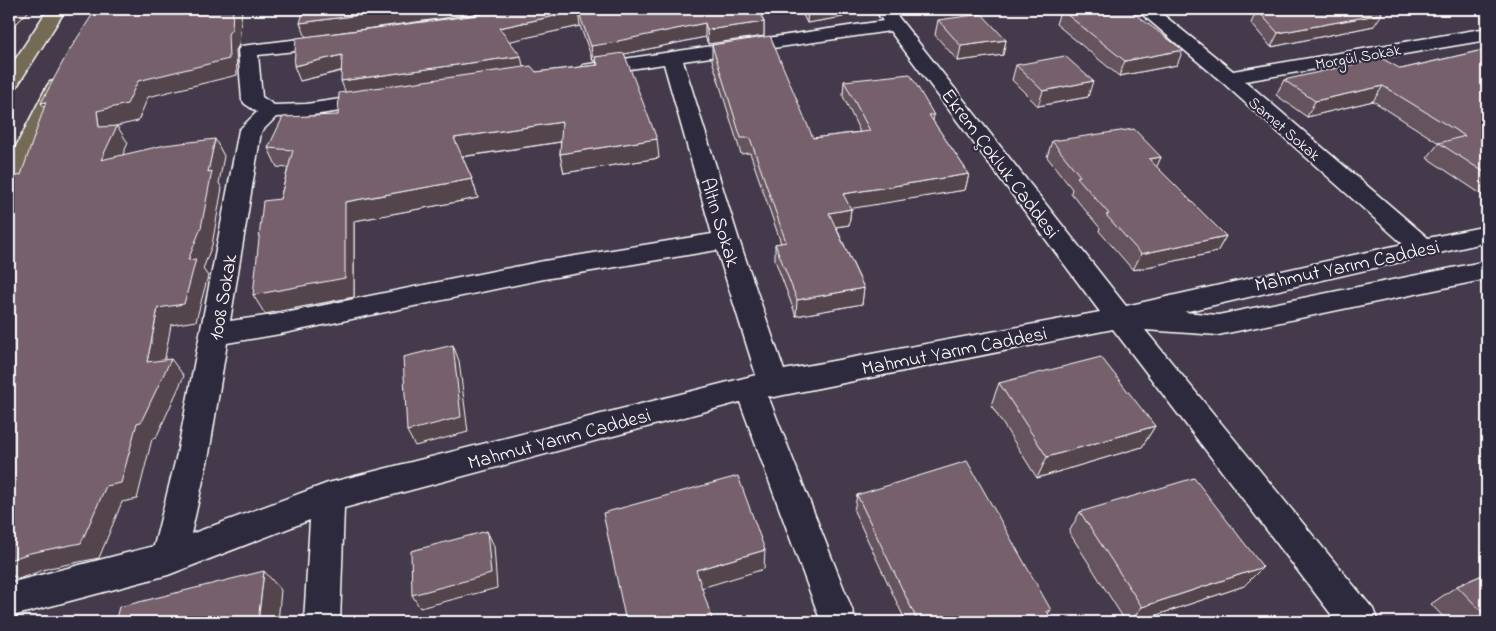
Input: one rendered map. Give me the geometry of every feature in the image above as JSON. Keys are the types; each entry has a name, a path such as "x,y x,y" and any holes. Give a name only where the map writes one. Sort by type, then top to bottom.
{"main road":[{"path":"9,84 57,9"},
{"path":"9,189 14,163 68,66"}],"street":[{"name":"Samet Sokak","path":"1145,9 1228,78 1424,248"},
{"path":"570,72 672,58 890,17"},
{"name":"Ekrem Çokluk Caddesi","path":"890,17 1120,318 1360,622"},
{"name":"Morgül Sokak","path":"1228,78 1487,34"},
{"path":"351,39 248,50 252,100 270,111 306,110 394,97"},
{"name":"Altın Sokak","path":"672,58 726,240 762,387 838,622"},
{"name":"1008 Sokak","path":"168,559 194,454 250,130 270,111"},
{"name":"Mahmut Yarım Caddesi","path":"9,600 168,559 328,498 762,387 1120,318 1261,284 1487,234"},
{"path":"215,334 280,324 544,270 726,240"},
{"name":"Mahmut Yarım Caddesi","path":"1120,318 1218,325 1487,270"},
{"path":"322,622 328,498"}],"building":[{"path":"96,9 233,9 232,29 228,34 229,59 138,81 127,104 97,111 99,127 117,126 101,160 165,145 215,139 208,172 212,171 201,228 188,260 196,259 184,304 158,308 147,362 171,359 141,422 137,423 121,483 106,486 81,543 30,553 9,560 9,178 21,175 46,102 41,103 67,54"},
{"path":"304,9 404,9 300,23"},
{"path":"488,9 758,9 764,22 707,30 705,23 591,46 578,11 499,28 521,56 341,81 342,55 294,66 296,38 479,15"},
{"path":"1060,9 1128,9 1183,50 1125,61"},
{"path":"1381,9 1382,14 1278,33 1257,10"},
{"path":"982,14 1006,40 961,46 938,20"},
{"path":"770,36 813,138 870,131 844,81 910,74 934,115 929,115 969,174 843,194 851,209 829,213 864,288 797,300 775,244 786,242 750,138 741,138 712,45"},
{"path":"1487,49 1487,174 1439,143 1465,136 1383,86 1315,101 1284,80 1381,58 1401,69"},
{"path":"624,53 657,139 560,154 562,122 454,138 472,179 345,202 345,278 253,295 263,201 280,199 293,150 268,148 283,117 338,115 339,93 531,66 536,72 598,65 595,57"},
{"path":"1065,56 1093,81 1043,91 1016,65"},
{"path":"1134,129 1161,157 1149,159 1226,236 1141,254 1106,215 1109,214 1077,177 1080,176 1052,141"},
{"path":"453,345 461,417 407,431 403,357"},
{"path":"1101,357 1155,426 1047,457 999,383"},
{"path":"967,461 1051,610 1047,611 1053,622 918,622 857,495"},
{"path":"738,476 765,550 696,570 713,622 626,622 603,513"},
{"path":"1194,478 1263,567 1142,607 1080,512"},
{"path":"487,531 491,574 412,595 411,551"},
{"path":"264,571 258,622 115,622 119,607"},
{"path":"1487,573 1487,617 1457,586"},
{"path":"749,617 751,622 732,622"}]}
